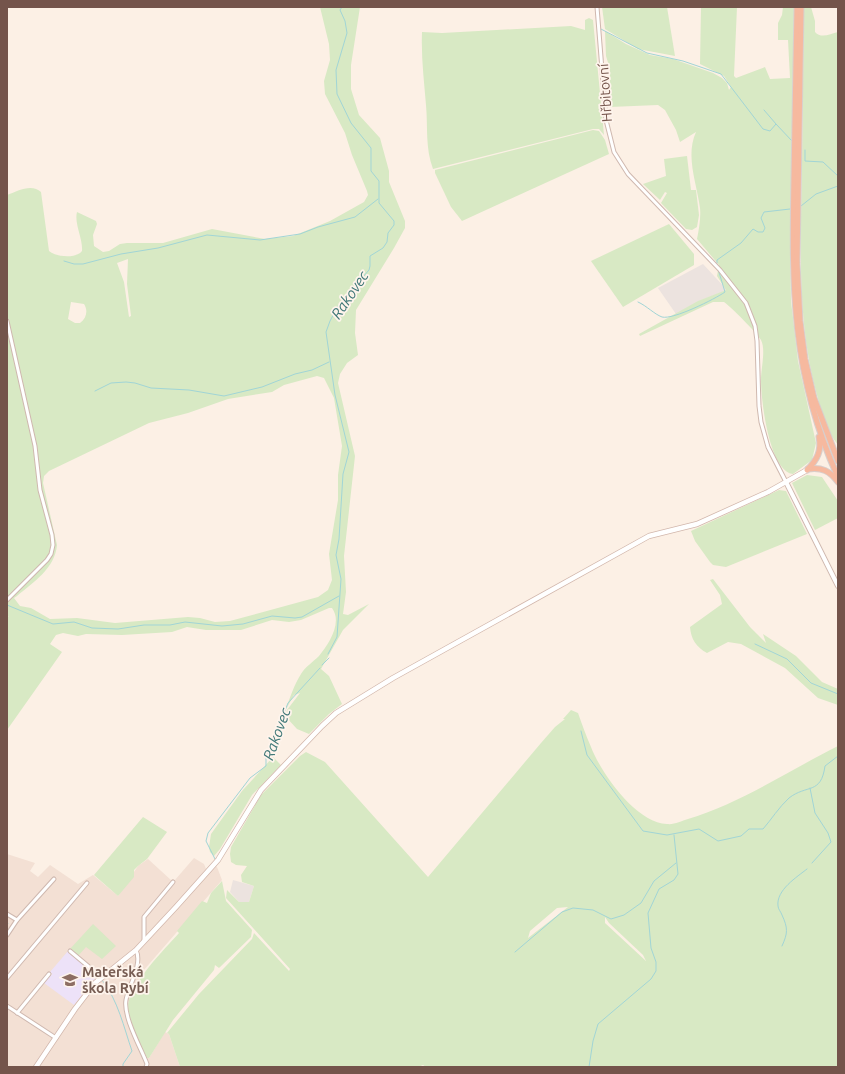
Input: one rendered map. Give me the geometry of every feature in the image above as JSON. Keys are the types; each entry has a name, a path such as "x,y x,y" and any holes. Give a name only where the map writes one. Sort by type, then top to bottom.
{"highway":[{"path":"797,7 794,231 795,302 801,360 816,420 820,448 816,460 807,470"},
{"path":"801,7 797,244 800,321 805,359 814,398 838,461"},
{"path":"816,420 838,476"},
{"path":"807,470 819,468 826,470 838,482"}],"main road":[{"path":"36,1067 77,1006 101,977 144,942 218,860 260,790 336,713 393,678 645,538 658,533 697,524 786,482 807,470"}],"street":[{"name":"Hřbitovní","path":"597,7 609,137 616,157 628,174 720,270 746,303 755,326 757,340 759,406 761,422 768,447 786,482"},
{"path":"7,321 34,446 40,490 52,535 53,545 51,554 47,560 7,600"},
{"path":"786,482 838,586"},
{"path":"7,935 18,920 54,879"},
{"path":"144,942 144,917 173,882"},
{"path":"7,978 87,883"},
{"path":"7,914 18,920"},
{"path":"136,950 138,955 136,968 132,985 126,1000 126,1011 147,1064 146,1067"},
{"path":"70,951 101,977"},
{"path":"17,1013 49,974"},
{"path":"7,1006 56,1038"}],"shaded area":[{"path":"703,264 727,290 699,301 676,314 658,288"},
{"path":"7,854 35,863 30,871 38,877 50,865 78,884 93,875 118,896 138,866 148,859 172,881 175,880 194,858 204,864 206,869 212,863 217,867 222,880 143,971 126,1006 147,1058 149,1058 165,1032 169,1034 180,1067 7,1067"},
{"path":"233,880 254,886 249,902 239,902 230,892"},
{"name":"Mateřská škola Rybí","path":"68,951 97,976 74,1005 44,983 52,974 50,972"}],"green space":[{"path":"320,7 360,7 351,65 351,89 359,115 380,138 389,171 389,182 405,221 405,228 394,248 356,310 355,333 358,355 347,363 340,374 338,383 355,456 344,556 346,592 343,614 348,615 369,604 343,630 321,669 329,676 342,704 329,714 309,734 297,729 286,717 287,710 300,693 294,695 285,711 299,678 303,671 323,651 333,634 336,620 332,608 329,608 301,620 289,622 272,620 241,630 206,630 187,627 172,632 122,635 86,634 78,636 63,633 56,635 50,644 62,652 7,730 7,617 9,617 7,616 7,195 29,188 37,189 41,192 49,251 61,256 71,256 79,254 82,251 76,217 77,212 96,221 97,224 93,235 94,246 103,252 109,251 120,244 163,243 212,229 265,239 293,236 330,221 364,202 368,195 345,133 325,94 324,81 330,60 329,44","holes":["128,259 127,284 131,316 129,317 124,282 117,263","71,302 84,304 86,314 80,323 75,323 68,319","317,376 324,378 334,398 342,446 338,475 338,500 329,554 332,580 328,590 318,597 230,621 215,622 200,618 188,617 115,623 77,618 50,619 31,608 20,606 14,598 48,568 57,545 43,483 44,476 49,471 149,423 188,413 228,399 272,392 284,385"]},
{"path":"602,7 667,7 675,56 638,49 605,29"},
{"path":"701,7 737,7 734,76 736,78 765,67 770,79 790,78 788,40 778,40 778,23 782,15 783,7 794,7 790,243 791,301 798,361 816,443 812,460 793,474 785,470 778,461 772,448 768,433 761,390 763,349 761,340 732,309 724,302 713,302 640,336 639,334 698,301 726,290 717,276 719,265 697,239 700,208 692,160 693,141 696,132 680,142 676,130 665,110 658,105 610,107 610,69 606,56 605,31 626,44 650,55 673,59 713,73 727,83 729,90 731,87 724,76 700,64"},
{"path":"804,7 811,7 815,21 815,32 817,34 823,36 838,32 838,445 827,427 817,395 810,367 803,309 801,251"},
{"path":"589,18 593,20 604,135 599,129 593,129 433,169 430,161 428,145 427,113 422,59 422,32 442,33 571,26 585,30 585,20"},
{"path":"593,130 599,131 605,140 609,154 462,221 451,207 435,173 435,170"},
{"path":"687,156 691,190 696,190 699,215 697,227 692,230 686,229 661,203 667,193 665,192 660,200 643,184 666,176 664,159"},
{"path":"669,224 694,254 694,265 623,307 591,261"},
{"path":"807,475 822,477 838,501 838,518 815,530 792,483"},
{"path":"779,490 786,491 807,534 726,567 713,565 695,541 691,531"},
{"path":"713,579 750,627 766,643 763,634 796,656 822,682 838,689 838,705 818,698 785,668 741,644 728,642 707,653 697,645 693,639 690,627 722,604 720,595 710,580"},
{"path":"571,710 578,713 587,739 611,783 632,806 643,815 655,821 667,824 678,823 726,805 838,746 838,1067 426,1067 423,1065 418,1067 180,1067 169,1034 167,1033 199,994 252,939 254,933 289,971 290,969 226,898 227,890 239,902 249,902 254,886 242,882 241,875 247,866 236,865 231,862 231,847 261,795 300,756 306,752 325,762 428,877 541,743 555,727 565,719 563,719","holes":["568,907 528,938 530,931 557,908","605,917 609,923 643,955 646,961 605,923"]},
{"path":"273,757 281,765 252,795 220,849 214,856 210,852 209,847 211,834 242,791"},
{"path":"143,817 167,832 147,859 134,870 134,877 118,896 94,875"},
{"path":"222,881 226,901 252,930 251,937 219,968 215,965 214,970 173,1020 149,1058 147,1058 129,1015 129,1000 133,990 156,958 179,933 177,931 202,901 207,903 211,893"},
{"path":"93,924 116,946 102,959 86,947 78,956 70,949"}],"waterway":[{"name":"Rakovec","path":"328,654 337,637 341,579 336,555 339,539 343,474 349,452 335,395 326,332 338,306 369,270 370,256 383,248 387,242 388,233 394,225 394,221 379,203 379,181 371,171 371,148 351,123 337,94 336,70 347,33 345,21 340,10 342,7"},
{"path":"599,28 647,53 683,61 721,74 763,129 770,131 776,124 792,141"},
{"path":"764,110 776,124"},
{"path":"805,150 805,161 823,162 838,176"},
{"path":"801,206 816,194 838,186"},
{"path":"64,261 74,264 83,264 121,254 158,248 207,235 260,240 300,234 318,227 355,217 378,199"},
{"path":"717,263 717,260 741,243 753,229 758,232 763,232 765,228 761,218 764,212 790,209"},
{"path":"638,302 662,317 675,315 694,308 725,292 718,269"},
{"path":"95,391 111,383 126,382 151,388 189,390 224,396 262,387 295,374 312,370 329,362"},
{"path":"7,605 53,624 74,622 92,628 118,629 144,625 170,625 185,622 222,626 243,624 272,616 295,618 302,617 339,596"},
{"path":"755,644 787,659 811,683 838,694"},
{"name":"Rakovec","path":"322,665 329,658"},
{"name":"Rakovec","path":"215,859 206,841 208,833 250,778 266,766 266,758 288,703 320,668"},
{"path":"581,731 587,755 643,831 667,835 699,829 718,841 741,836 749,829 763,829 789,798 817,785 823,775 825,766 838,756"},
{"path":"810,788 815,813 828,833 831,842 812,863"},
{"path":"589,1067 593,1041 598,1024 651,979 656,971 656,962 651,948 648,913 659,889 674,880 678,874 674,835"},
{"path":"515,952 562,912 573,908 593,910 611,919 624,915 641,903 654,881 676,863"},
{"path":"782,946 785,938 786,927 778,907 778,900 788,884 807,869"},
{"path":"102,980 108,988 116,1005 132,1051 123,1064 123,1067"}],"place":[{"name":"Mateřská škola Rybí","path":"70,980"}]}
